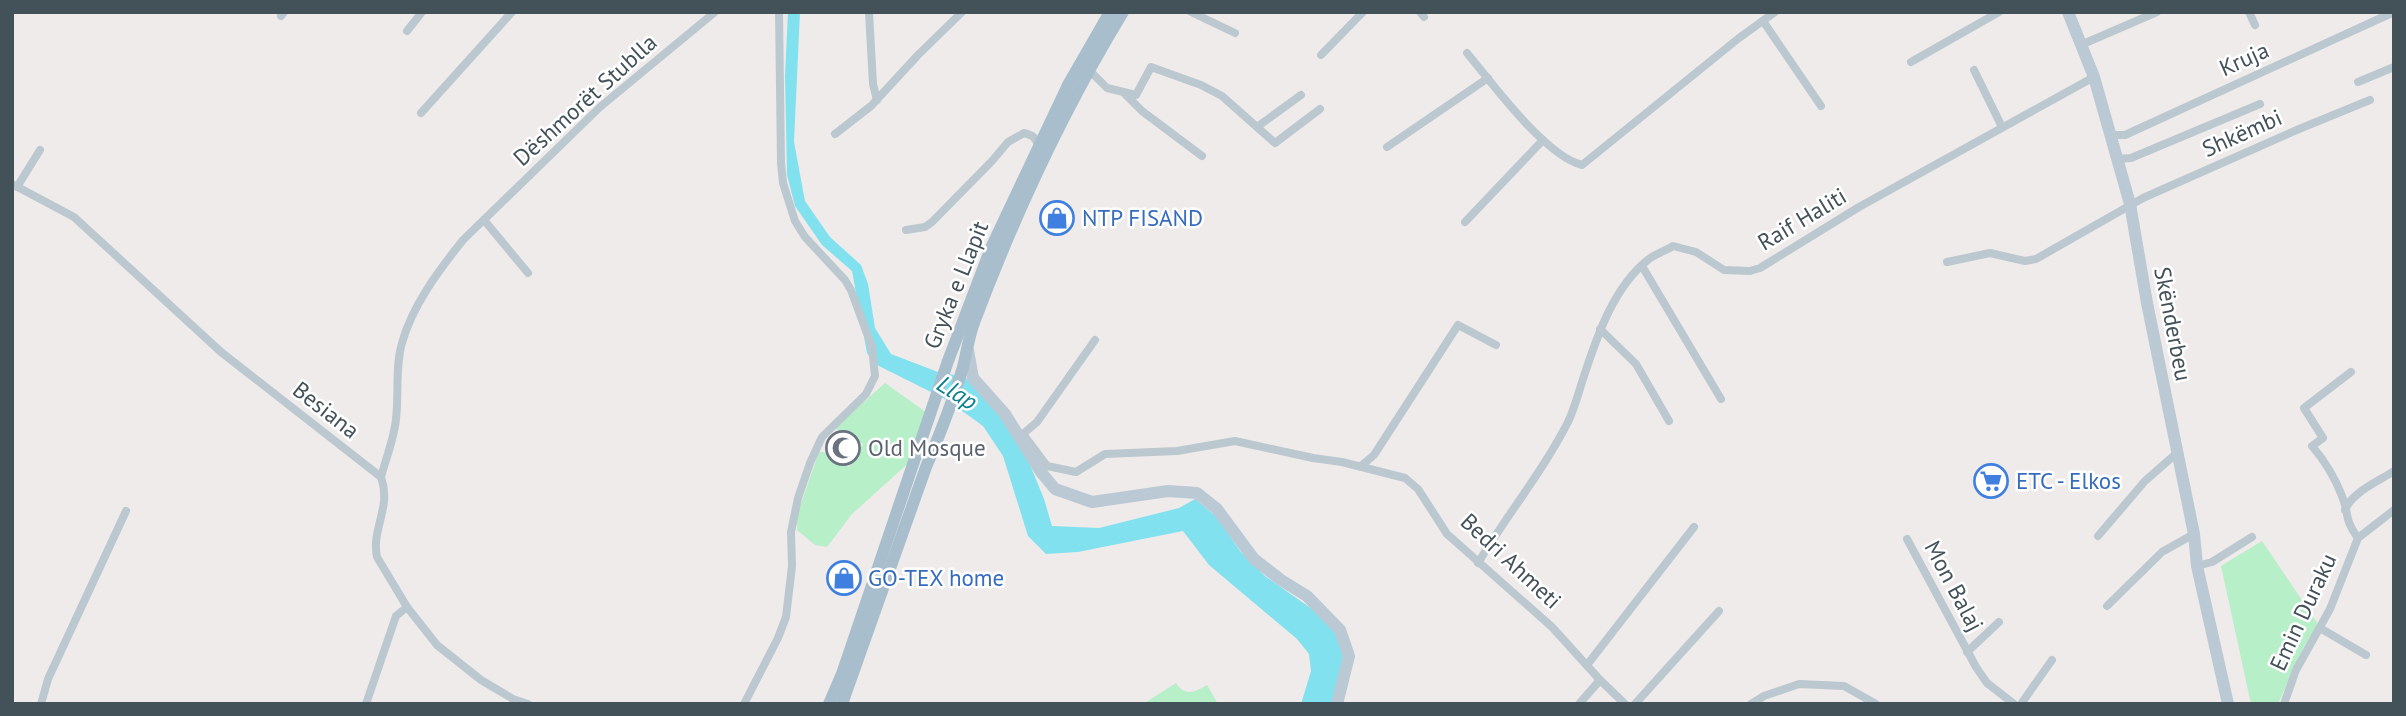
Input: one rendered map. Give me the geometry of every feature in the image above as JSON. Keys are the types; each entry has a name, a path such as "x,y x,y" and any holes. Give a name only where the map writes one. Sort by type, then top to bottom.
{"main road":[{"name":"Gryka e Llapit","path":"828,704 842,674 948,361 991,248 1063,109 1123,12"},
{"name":"Skënderbeu","path":"2068,12 2094,77 2130,204 2140,267 2194,534 2197,566 2228,704"},
{"name":"Gryka e Llapit","path":"1063,109 1080,61 1105,15"},
{"name":"Gryka e Llapit","path":"842,704 926,467 967,366 967,346 973,324 1042,150"},
{"path":"967,366 973,378 1005,414 1041,472 1055,489 1092,502 1168,491 1196,493 1217,509 1254,559 1307,596 1340,631 1349,656 1337,704"}],"street":[{"path":"407,31 422,12"},
{"path":"422,113 512,12"},
{"name":"Dëshmorët Stublla","path":"381,477 396,421 398,368 403,339 429,288 446,262 484,220 600,107 715,12"},
{"path":"744,704 786,617 792,566 792,532 798,498 816,448 831,427 866,394 875,376 872,347 851,290 838,271 805,237 790,210 781,163 779,12"},
{"path":"869,12 873,84 877,100"},
{"path":"835,134 877,100 962,12"},
{"path":"1191,12 1235,33"},
{"path":"1321,55 1363,12"},
{"path":"1468,53 1506,101 1544,140 1572,162 1582,165 1775,12"},
{"path":"1911,62 1999,12"},
{"path":"2083,44 2157,12"},
{"path":"2249,12 2255,25"},
{"name":"Kruja","path":"2110,135 2124,135 2394,12"},
{"path":"1763,21 1821,106"},
{"path":"1089,70 1107,88 1136,95 1152,66 1201,85 1222,96 1275,143 1320,109"},
{"path":"2358,82 2394,67"},
{"path":"1974,70 2002,127"},
{"name":"Raif Haliti","path":"1478,563 1547,458 1569,419 1600,329 1626,284 1642,265 1672,246 1696,252 1724,270 1750,271 1760,268 1859,207 2094,77"},
{"path":"1387,147 1488,78"},
{"path":"1120,90 1130,96 1142,111 1202,156"},
{"path":"1257,127 1301,95"},
{"name":"Shkëmbi","path":"2130,204 2370,100"},
{"path":"2117,159 2132,158 2260,104"},
{"path":"906,230 925,227 932,222 1008,142 1024,133 1031,135 1042,150"},
{"path":"1465,222 1544,140"},
{"name":"Besiana","path":"40,150 15,186 74,217 232,360 381,477"},
{"path":"1947,262 1990,253 2025,261 2036,259 2130,204"},
{"path":"484,220 528,273"},
{"path":"1642,265 1721,399"},
{"path":"1361,466 1374,455 1458,325 1496,345"},
{"path":"1600,329 1636,364 1669,421"},
{"name":"Bedri Ahmeti","path":"1095,340 1037,422 1023,434 1047,466 1076,472 1105,454 1177,452 1235,441 1361,466 1405,478 1418,489 1447,534 1552,627 1625,704"},
{"name":"Emin Duraku","path":"2351,372 2304,408 2323,438 2312,446 2328,465 2343,497 2347,522 2358,538"},
{"path":"2098,536 2144,481 2178,452"},
{"path":"2345,510 2347,503 2354,497 2394,471"},
{"path":"381,477 386,498 376,550 380,564 407,607 438,645 465,669 513,699 528,704"},
{"name":"Emin Duraku","path":"2284,704 2296,670 2330,610 2358,538 2394,510"},
{"path":"41,704 48,679 126,511"},
{"path":"1587,665 1694,527"},
{"path":"2107,606 2162,552 2194,534"},
{"path":"2197,566 2212,562 2252,537"},
{"name":"Mon Balaj","path":"1907,539 1967,652 1987,683 2014,704"},
{"path":"366,704 396,616 407,607"},
{"path":"1635,704 1718,611"},
{"name":"Mon Balaj","path":"1967,652 1999,622"},
{"path":"2320,628 2366,655"},
{"path":"2021,704 2052,660"},
{"path":"1579,704 1600,680"},
{"path":"1751,704 1764,696 1799,684 1844,687 1876,704"}],"green space":[{"path":"885,383 927,413 914,458 852,514 827,547 815,545 797,530 797,515 819,452 849,467 863,444 835,428"},
{"path":"2262,541 2318,624 2303,648 2278,704 2251,704 2221,566"},
{"path":"1176,683 1187,692 1207,685 1218,704 1143,704"}],"water":[{"name":"Llap","path":"788,12 800,12 794,142 805,201 830,237 861,265 868,284 875,328 891,354 938,372 965,377 999,408 1019,438 1052,526 1099,528 1179,508 1195,499 1217,517 1240,551 1265,576 1322,616 1339,639 1343,656 1333,704 1301,704 1311,671 1309,654 1297,639 1209,565 1183,531 1078,552 1046,554 1028,536 1003,456 983,426 947,400 875,364 867,353 852,271 822,245 795,206 787,175 785,76"}],"place":[{"name":"NTP FISAND","path":"1057,218"},
{"name":"Old Mosque","path":"843,448"},
{"name":"ETC - Elkos","path":"1991,481"},
{"name":"GO-TEX home","path":"844,578"}]}
